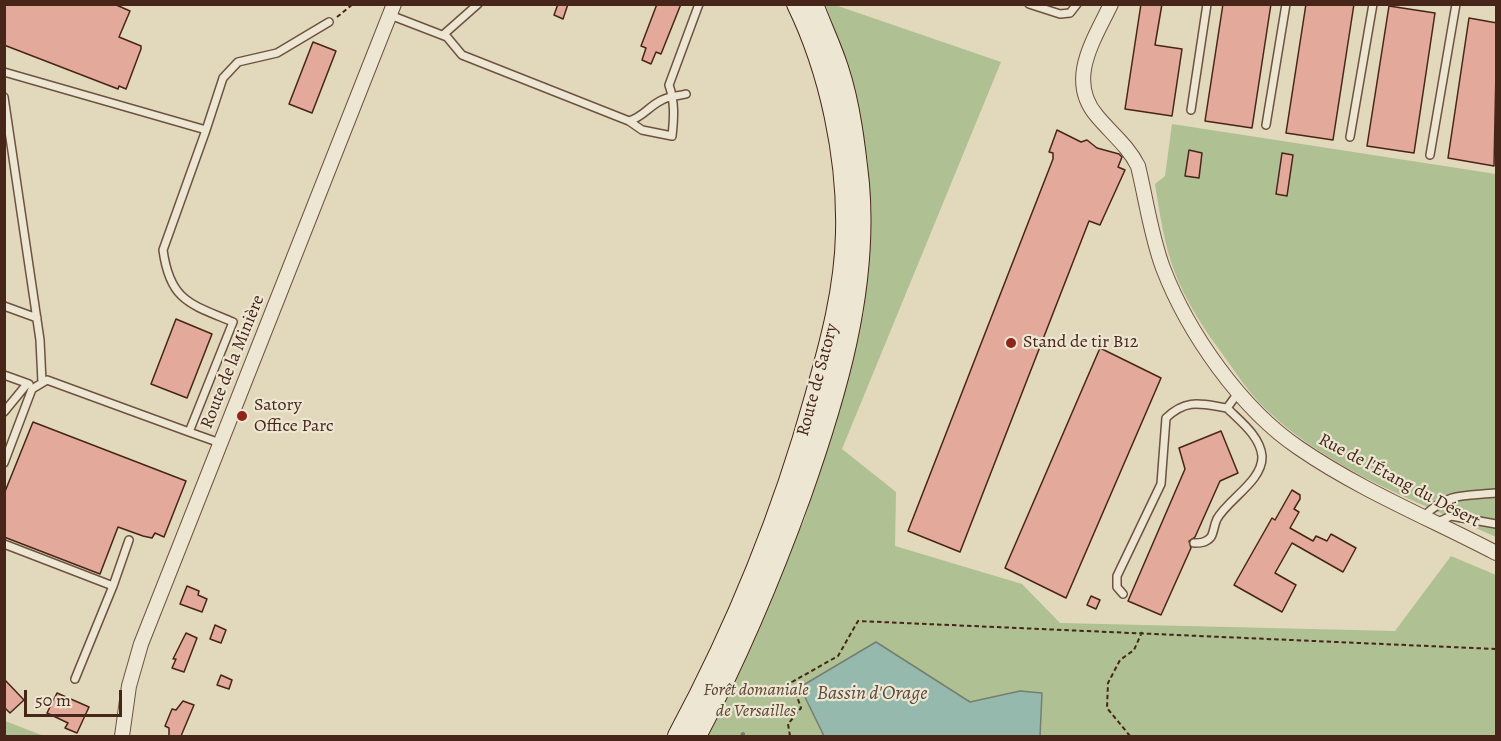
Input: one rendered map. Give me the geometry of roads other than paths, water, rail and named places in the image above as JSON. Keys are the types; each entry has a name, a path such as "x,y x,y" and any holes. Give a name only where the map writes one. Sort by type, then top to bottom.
{"main road":[{"name":"Route de Satory","path":"678,736 718,662 759,567 804,435 830,345 842,277 846,232 837,135 822,73 797,4"},
{"name":"Route de Satory","path":"696,736 732,669 774,569 821,438 846,349 857,277 859,185 852,132 838,69 813,4"}],"street":[{"name":"Rue de l'Étang du Désert","path":"1110,4 1084,62 1085,94 1096,115 1130,151 1138,166 1162,265 1174,293 1206,347 1238,393 1267,423 1297,447 1339,474 1497,553"},
{"name":"Route de la Minière","path":"122,736 129,686 141,644 392,10"}],"lane":[{"path":"443,35 478,4"},
{"path":"392,10 443,35 462,55 629,121 642,130 672,136 673,97 669,85 699,4"},
{"path":"1029,4 1060,14 1070,13 1077,4"},
{"path":"1191,110 1207,4"},
{"path":"1266,125 1286,4"},
{"path":"1350,137 1373,4"},
{"path":"1430,155 1456,4"},
{"path":"189,432 234,322 197,308 178,295 166,270 163,250 223,78 238,62 277,53 329,22"},
{"path":"4,72 206,130"},
{"path":"629,121 641,117 662,99 686,94"},
{"path":"4,97 37,318 42,382"},
{"path":"4,306 37,318"},
{"path":"4,375 31,385"},
{"path":"4,412 31,385 47,380 220,443"},
{"path":"4,463 31,385"},
{"path":"1227,408 1238,393"},
{"path":"1123,594 1117,587 1117,576 1161,484 1166,418 1178,407 1192,403 1227,408 1254,435 1260,447 1262,459 1259,471 1217,519 1210,537 1203,543 1194,543"},
{"path":"1424,516 1439,501 1450,497 1497,493"},
{"path":"1437,522 1451,516 1497,524"},
{"path":"75,679 129,540"},
{"path":"4,544 113,586"}],"water":[{"name":"Bassin d'Orage","path":"876,642 970,702 1020,691 1042,693 1040,736 824,736 800,687"}],"place":[{"name":"Stand de tir B12","path":"1011,343"},
{"name":"Satory Office Parc","path":"242,416"}],"park label":[{"name":"Forêt domaniale de Versailles","path":"756,701"}]}
